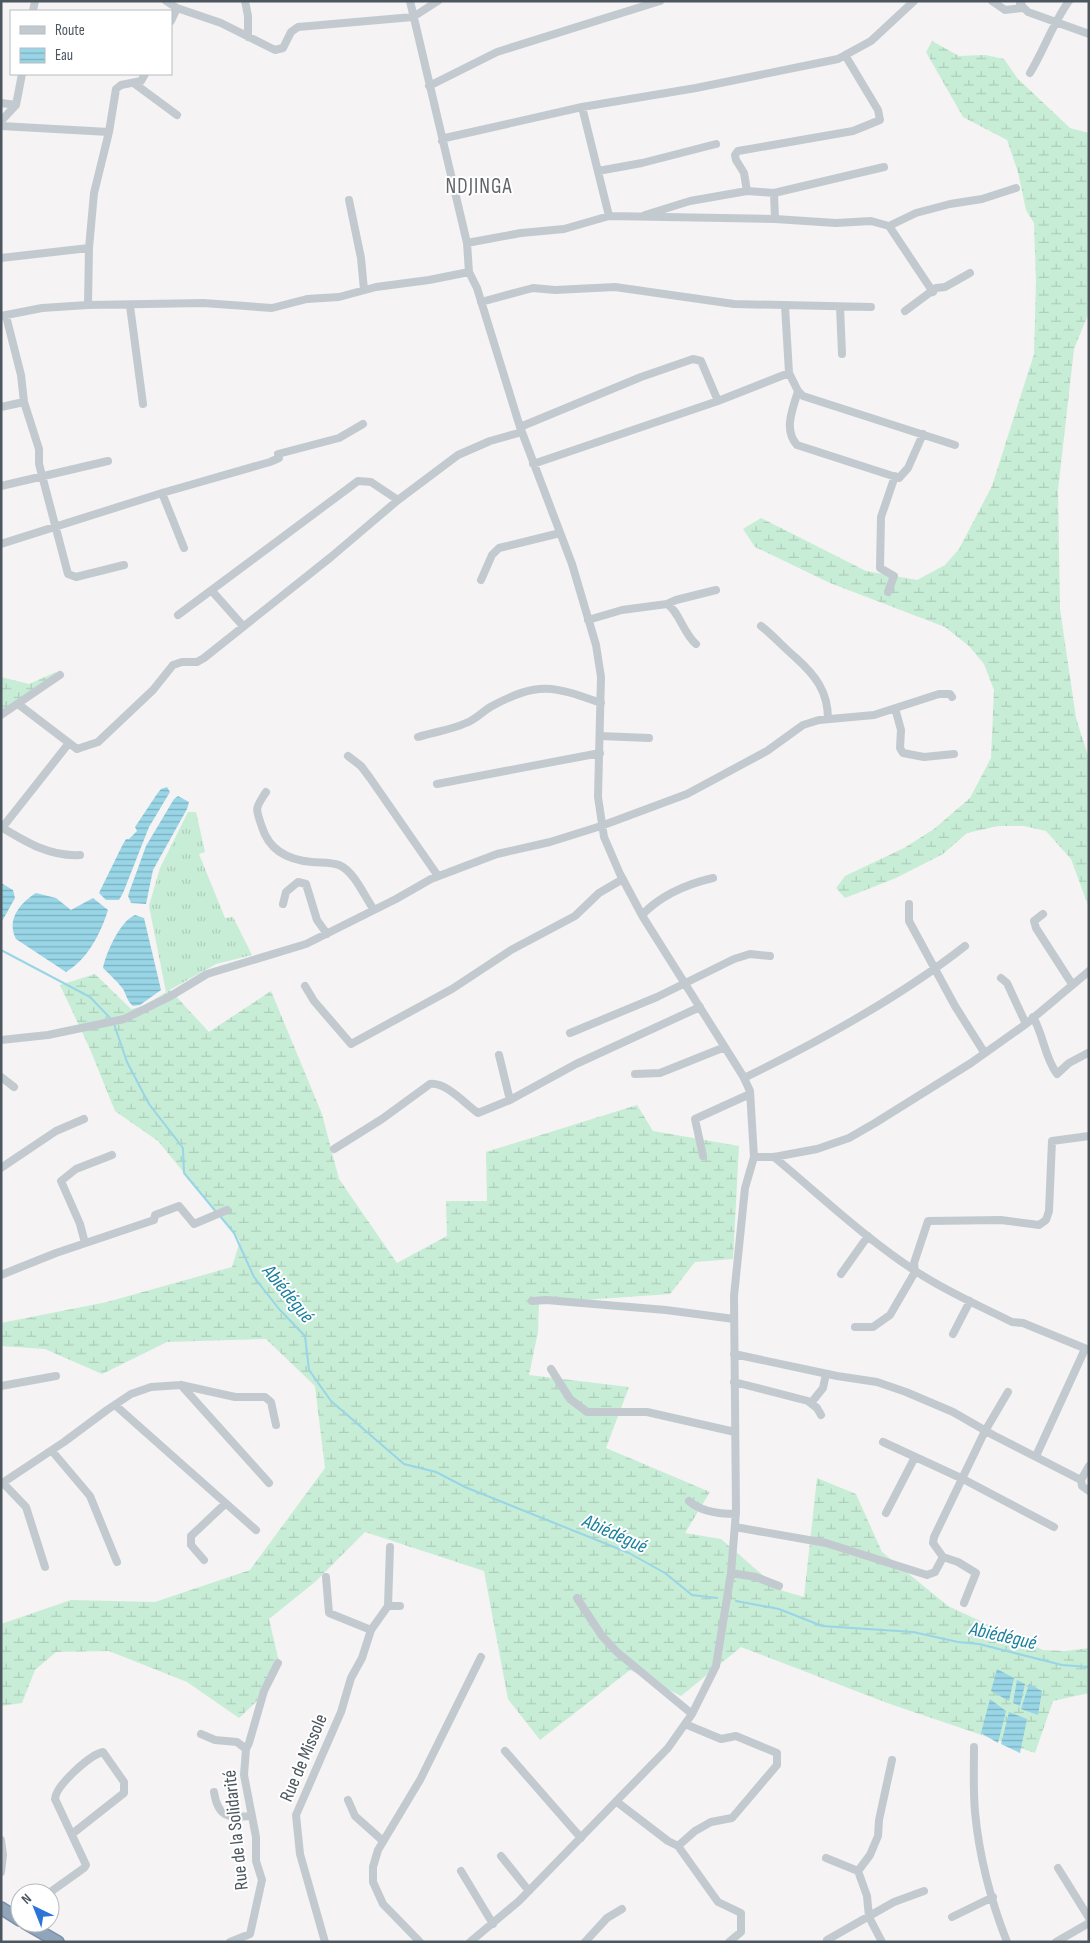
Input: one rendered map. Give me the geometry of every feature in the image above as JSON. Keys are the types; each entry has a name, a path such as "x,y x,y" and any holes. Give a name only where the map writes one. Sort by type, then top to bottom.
{"highway":[{"path":"44,1933 58,1942"}],"street":[{"path":"166,1 177,8 221,23 279,50 283,48 291,32 298,28 413,17 438,1"},
{"path":"245,1 248,16 248,37"},
{"path":"410,1 467,243 469,272 481,302 533,464 572,564 596,645 601,677 598,797 601,826 623,879 642,915 744,1078 750,1094 754,1157 745,1188 734,1296 736,1514 731,1573 716,1666 692,1714 668,1748 529,1891 470,1942"},
{"path":"429,86 497,52 660,1"},
{"path":"442,141 445,138 582,107 696,88 845,55 871,41 914,1"},
{"path":"992,1 1006,10 1022,4 1056,23 1089,34"},
{"path":"1030,73 1046,48 1056,23 1070,1"},
{"path":"172,19 177,8"},
{"path":"747,191 744,173 736,160 735,155 738,151 853,131 880,120 878,110 845,55"},
{"path":"1,121 16,105 22,75"},
{"path":"88,305 89,248 94,193 109,132 116,89 121,85 135,84 141,81 144,75"},
{"path":"135,84 177,115"},
{"path":"1,103 16,105"},
{"path":"582,107 609,216"},
{"path":"1,126 109,132"},
{"path":"598,171 642,163 716,144"},
{"path":"638,218 690,201 747,191 774,193 884,167"},
{"path":"889,226 916,213 950,204 982,199 1016,188"},
{"path":"774,193 775,219"},
{"path":"350,200 361,258 364,290"},
{"path":"467,243 521,233 564,229 609,216 775,219 836,223 871,221 889,226 933,292"},
{"path":"1,258 89,248"},
{"path":"124,565 71,577 68,574 38,464 39,449 24,402 21,375 4,316 42,308 88,305 130,306 203,303 272,308 299,300 339,296 469,272"},
{"path":"905,311 936,288 945,288 970,272"},
{"path":"481,302 533,288 555,290 615,287 734,304 871,308"},
{"path":"130,306 143,404"},
{"path":"786,306 789,374 798,391 804,396 862,417 955,445"},
{"path":"840,307 842,354"},
{"path":"18,704 77,750 98,742 152,690 173,665 182,662 197,662 204,658 331,557 398,500 458,455 641,377 693,359 701,362 718,401"},
{"path":"533,464 718,401 789,374"},
{"path":"798,391 790,419 790,434 797,445 899,478 904,474 923,434"},
{"path":"1,407 24,402"},
{"path":"1,544 162,493 270,462 279,458 278,454 339,438 363,424"},
{"path":"1,486 108,461"},
{"path":"888,592 894,576 880,568 882,517 895,476"},
{"path":"178,615 358,481 371,482 398,500"},
{"path":"162,493 184,548"},
{"path":"481,580 492,555 499,548 560,533"},
{"path":"588,620 622,610 667,604 716,590"},
{"path":"212,591 243,626"},
{"path":"667,604 672,607 682,628 696,644"},
{"path":"761,626 805,665 820,683 826,700 828,719"},
{"path":"1,715 60,675"},
{"path":"418,737 468,723 483,711 509,697 542,688 561,689 601,703"},
{"path":"1,1040 48,1036 124,1019 169,997 207,974 306,944 438,876 497,854 550,842 601,826 687,794 767,751 803,725 828,719 860,717 939,694 950,694 952,697"},
{"path":"895,708 901,730 900,748 903,753 924,757 954,754"},
{"path":"600,736 648,738"},
{"path":"69,743 2,828 40,849 66,856 80,856"},
{"path":"437,784 600,753"},
{"path":"348,756 370,778 438,876"},
{"path":"266,792 257,804 257,810 263,832 270,844 285,856 300,860 326,862 347,870 374,910"},
{"path":"642,915 649,908 684,886 713,878"},
{"path":"305,986 314,1001 351,1044 452,989 511,950 575,916 599,893 623,879"},
{"path":"283,904 286,892 298,882 306,884 317,920 327,934"},
{"path":"909,904 909,921 955,1006 984,1052"},
{"path":"1043,914 1034,921 1036,928 1072,984"},
{"path":"744,1078 774,1065 811,1042 853,1021 908,987 965,946"},
{"path":"570,1033 686,983 734,959 750,954 770,956"},
{"path":"754,1157 774,1157 817,1148 849,1138 971,1063 1026,1024 1089,971"},
{"path":"1001,978 1008,983 1026,1024"},
{"path":"334,1148 382,1119 430,1084 437,1083 445,1086 478,1113 510,1100 576,1064 700,1007"},
{"path":"1033,1017 1050,1064 1057,1074 1069,1063 1088,1052"},
{"path":"635,1074 660,1073 725,1046"},
{"path":"499,1055 510,1100"},
{"path":"1,1077 14,1086"},
{"path":"703,1156 695,1119 750,1094"},
{"path":"1,1168 56,1131 84,1119"},
{"path":"855,1327 873,1327 880,1324 890,1314 915,1272 914,1263 928,1221 1001,1220 1039,1225 1046,1220 1049,1211 1052,1141 1088,1136"},
{"path":"84,1243 80,1224 61,1181 76,1169 112,1155"},
{"path":"774,1157 868,1236 915,1272 1012,1322 1023,1322 1087,1349 1036,1456"},
{"path":"1,1275 84,1243 154,1220 155,1215 179,1206 194,1224 227,1210"},
{"path":"841,1274 868,1236"},
{"path":"532,1301 546,1300 666,1310 734,1319"},
{"path":"953,1334 970,1302"},
{"path":"734,1354 826,1374 877,1382 952,1412 1081,1480"},
{"path":"551,1369 570,1399 587,1412 647,1412 735,1432"},
{"path":"811,1403 823,1388 826,1374"},
{"path":"1,1386 56,1376"},
{"path":"734,1382 811,1403 821,1415"},
{"path":"181,1385 269,1483"},
{"path":"45,1567 26,1507 22,1500 2,1484 132,1394 151,1387 181,1385 198,1387 235,1397 265,1397 271,1402 276,1425"},
{"path":"964,1603 976,1573 958,1562 943,1557 933,1543 934,1537 985,1431 1008,1392"},
{"path":"115,1405 256,1530"},
{"path":"883,1442 963,1479 1054,1527"},
{"path":"52,1451 90,1496 117,1562"},
{"path":"886,1513 915,1457"},
{"path":"1089,1466 1081,1480 1082,1486 1089,1491"},
{"path":"690,1501 695,1507 704,1510 736,1514"},
{"path":"204,1560 191,1545 191,1536 225,1504"},
{"path":"735,1527 826,1543 927,1575 935,1572 943,1557"},
{"path":"390,1547 388,1606 400,1606"},
{"path":"731,1573 756,1577 779,1586"},
{"path":"326,1577 329,1613 371,1630"},
{"path":"577,1598 602,1636 617,1652 692,1714"},
{"name":"Rue de Missole","path":"325,1942 300,1854 296,1815 341,1712 351,1678 362,1658 371,1630 388,1606"},
{"path":"420,1942 383,1904 373,1882 373,1867 383,1841 420,1780 482,1657"},
{"path":"246,1749 264,1691 278,1663"},
{"path":"678,1846 695,1831 710,1822 732,1818 777,1765 777,1753 736,1736 721,1739 685,1724"},
{"name":"Rue de la Solidarité","path":"201,1734 215,1740 237,1742 246,1749 244,1775 256,1837 256,1861 262,1880 250,1934 230,1942"},
{"path":"974,1747 975,1810 980,1848 1007,1942"},
{"path":"505,1751 581,1838"},
{"path":"60,1885 86,1865 54,1799 55,1793 58,1788 85,1764 104,1752 124,1782 124,1793 72,1834"},
{"path":"858,1871 870,1855 878,1836 878,1820 892,1760"},
{"path":"214,1792 217,1808 222,1813 232,1817 252,1816"},
{"path":"348,1800 355,1816 383,1841"},
{"path":"617,1802 668,1841 678,1846 718,1902 742,1913 741,1932 729,1942"},
{"path":"1,1840 3,1855 1,1872"},
{"path":"501,1856 529,1891"},
{"path":"826,1858 858,1871 867,1896 868,1917 882,1942"},
{"path":"1058,1868 1089,1918"},
{"path":"460,1871 493,1924"},
{"path":"827,1940 894,1902 924,1891"},
{"path":"952,1917 993,1896"},
{"path":"585,1942 607,1918 622,1909"},
{"path":"1056,1942 1089,1923"}],"green space":[{"path":"932,41 959,56 985,55 1004,59 1018,79 1070,128 1089,133 1089,312 1074,349 1058,490 1060,609 1076,718 1089,759 1089,908 1071,859 1046,831 1024,826 998,826 967,833 943,854 896,878 845,898 836,888 845,876 904,848 934,829 970,798 991,758 994,690 984,664 969,646 945,627 830,583 755,547 743,529 761,518 866,571 917,580 945,565 959,549 992,486 1034,354 1036,282 1034,223 1026,210 1018,172 1007,140 963,117 926,52"},
{"path":"56,672 58,676 1,715 1,677 29,684"},
{"path":"188,812 196,812 205,852 199,854 225,918 233,917 252,955 216,964 166,992 149,906 160,868"},
{"path":"95,974 131,1009 143,1006 170,990 209,1032 271,991 322,1114 339,1179 397,1263 447,1236 446,1201 487,1201 486,1152 637,1105 653,1131 739,1146 733,1259 695,1262 670,1294 539,1303 538,1332 529,1375 629,1387 606,1448 710,1492 685,1533 721,1539 780,1590 804,1597 817,1478 856,1494 882,1552 948,1606 1043,1650 1065,1651 1089,1648 1089,1693 1053,1701 1035,1753 890,1704 741,1647 681,1696 630,1670 540,1740 508,1699 484,1571 365,1532 315,1582 269,1619 279,1662 256,1702 239,1718 187,1682 109,1651 56,1652 35,1670 22,1703 1,1706 1,1624 71,1600 155,1602 250,1570 325,1468 315,1386 266,1339 167,1342 102,1374 45,1349 1,1346 1,1323 107,1302 232,1267 240,1241 158,1141 115,1111 90,1049 60,985"}],"water":[{"path":"167,787 170,792 149,827 123,893 119,900 106,900 99,893 122,846 126,839 129,839 137,831 135,827 157,794 161,789"},
{"path":"178,796 189,802 187,809 153,870 146,904 131,903 128,896 146,846 174,799"},
{"path":"1,883 13,890 15,898 1,923"},
{"path":"36,893 56,898 71,910 93,898 108,910 101,928 87,953 74,967 66,972 16,939 13,932 16,913"},
{"path":"135,915 144,918 161,990 140,1005 133,1006 121,986 103,968 110,946 119,930 129,918"},
{"path":"997,1669 1014,1678 1009,1701 991,1691"},
{"path":"1017,1680 1025,1684 1020,1706 1013,1703"},
{"path":"1029,1684 1042,1691 1038,1715 1021,1709"},
{"path":"990,1699 1006,1711 998,1743 981,1733"},
{"path":"1009,1712 1027,1719 1020,1753 1001,1744"}],"waterway":[{"name":"Abiédégué","path":"1,950 90,997 112,1020"},
{"name":"Abiédégué","path":"114,1024 127,1062 149,1104 183,1148 184,1173 217,1213"},
{"name":"Abiédégué","path":"220,1216 234,1233 254,1277 279,1309 305,1336 309,1370 331,1401 404,1464 436,1472 465,1487 629,1553 665,1573 692,1595 717,1598"},
{"name":"Abiédégué","path":"736,1601 779,1609 822,1626 913,1632 958,1642 979,1644 1062,1665 1089,1667"}],"district":[{"name":"NDJINGA","path":"479,186"}]}
